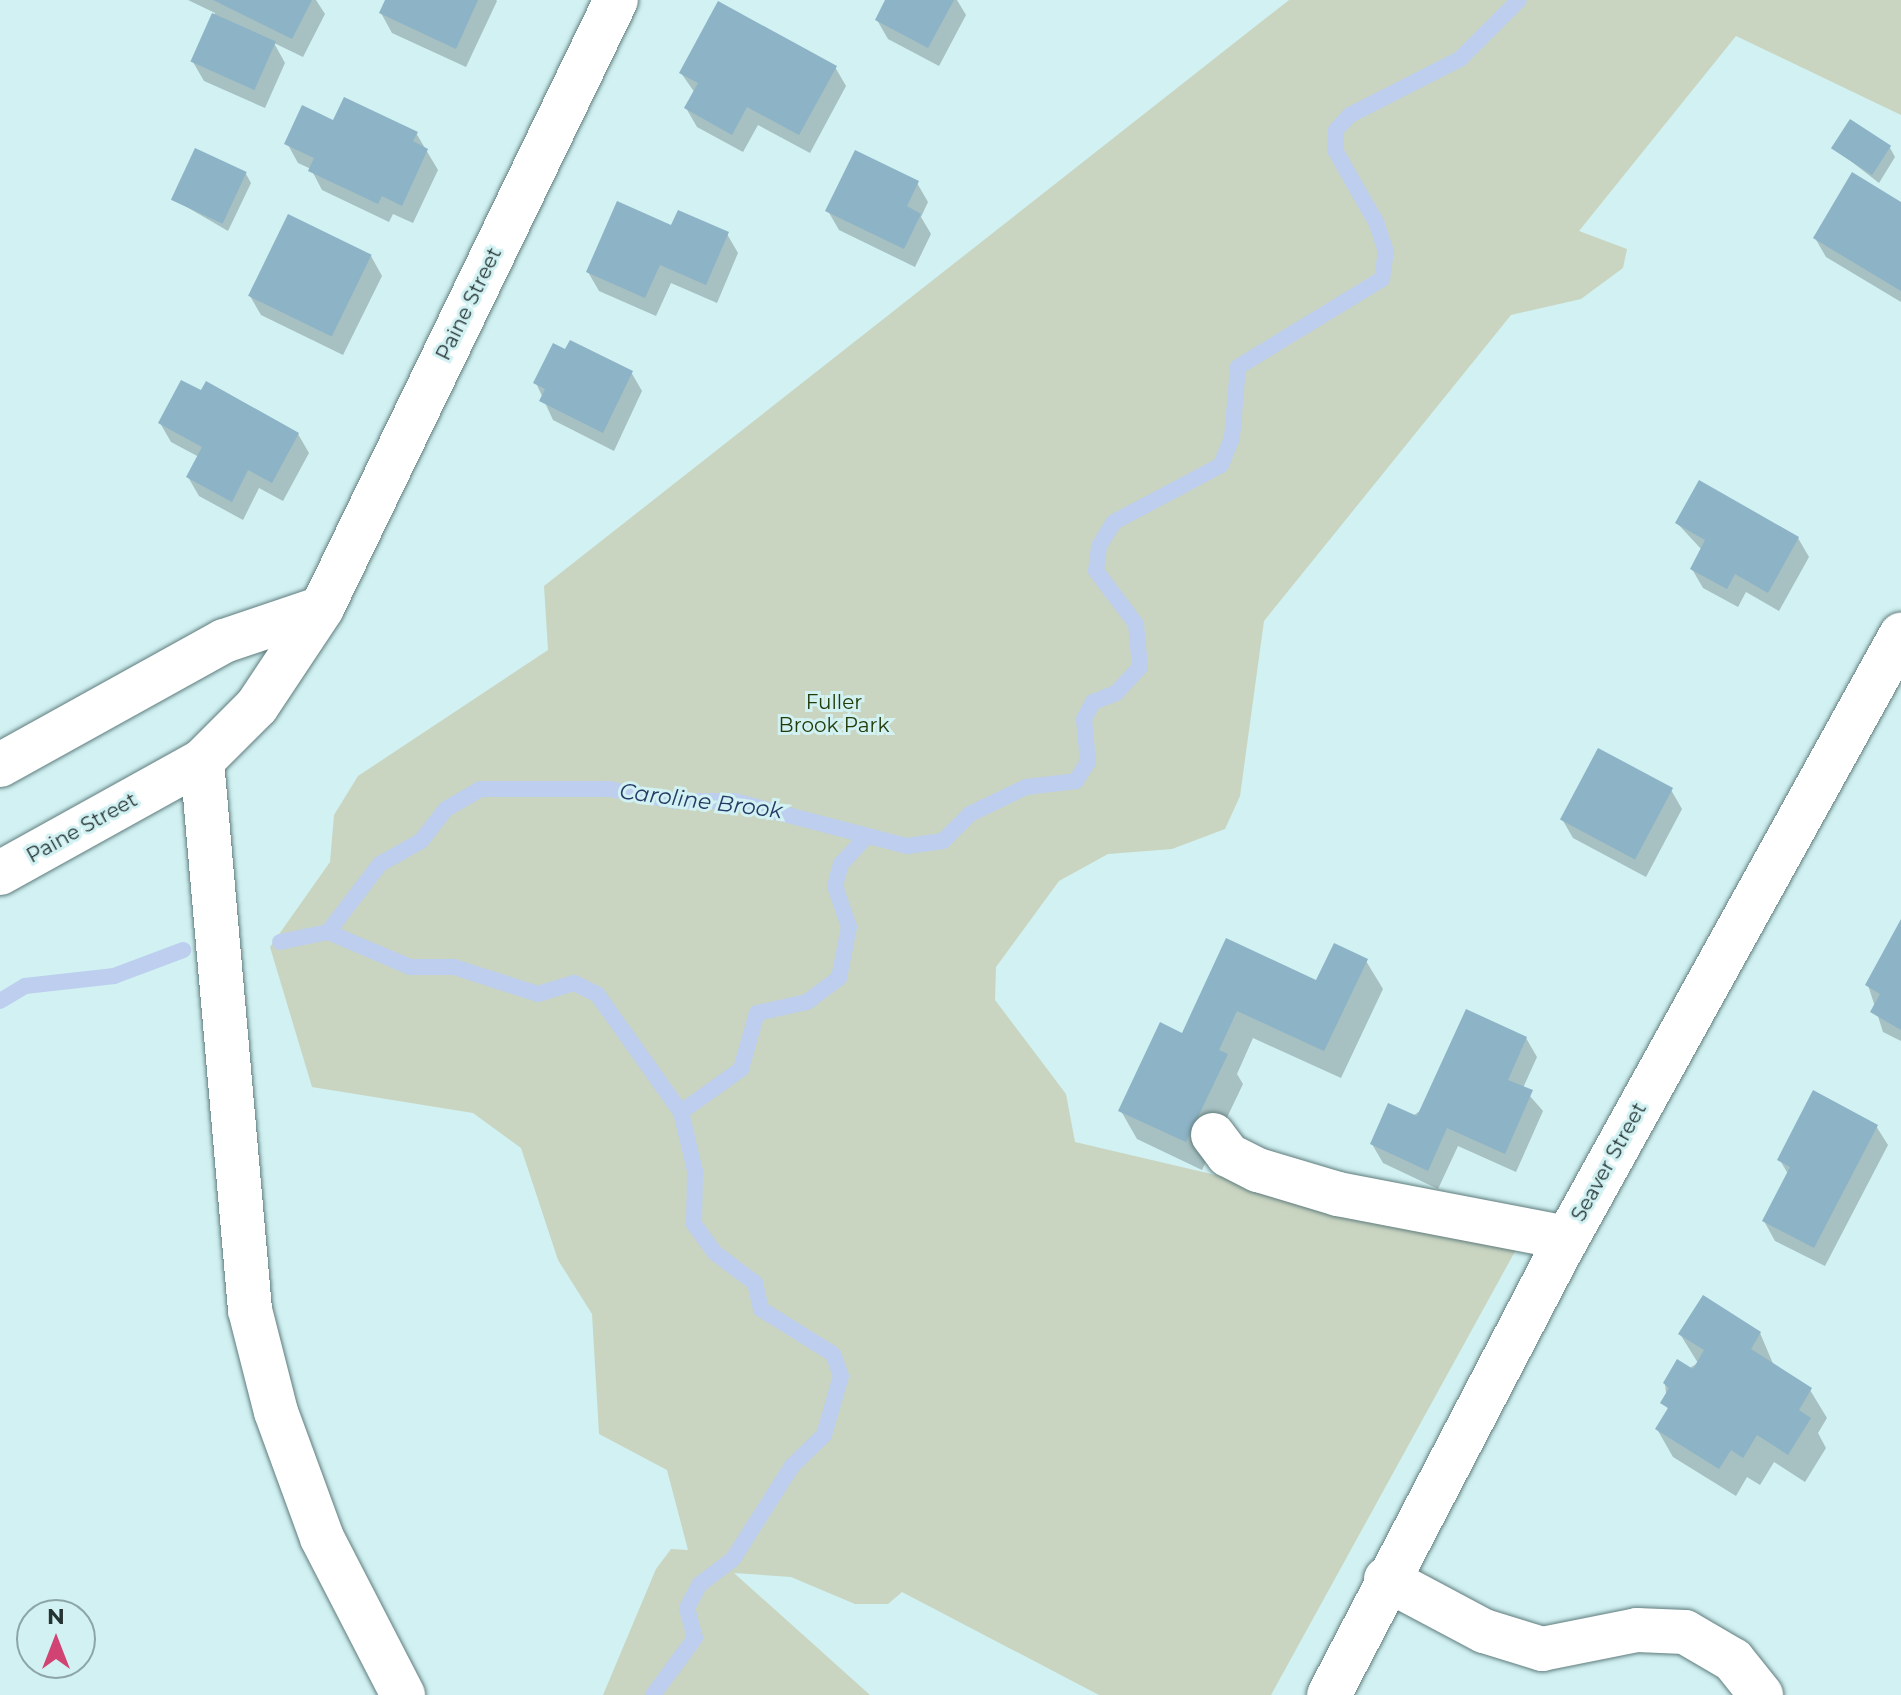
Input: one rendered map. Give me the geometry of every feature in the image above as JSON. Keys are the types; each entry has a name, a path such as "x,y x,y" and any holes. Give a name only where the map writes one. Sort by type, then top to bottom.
{"street":[{"name":"Paine Street","path":"0,873 202,761 257,706 322,608 616,0"},
{"path":"0,765 224,641 322,608"},
{"name":"Seaver Street","path":"1329,1695 1386,1579 1567,1238 1901,635"},
{"path":"202,761 250,1310 317,1526 403,1695"},
{"path":"1213,1135 1228,1155 1258,1170 1325,1190 1567,1238"},
{"path":"1386,1579 1484,1631 1542,1649 1637,1630 1685,1632 1733,1660 1761,1695"}],"green space":[{"name":"Fuller Brook Park","path":"1289,0 1901,0 1901,115 1736,36 1579,231 1627,249 1623,268 1581,299 1511,315 1264,621 1240,796 1225,829 1172,849 1108,854 1059,881 996,967 995,1000 1066,1094 1075,1142 1518,1246 1271,1695 1099,1695 902,1592 888,1604 855,1604 791,1577 734,1573 870,1695 603,1695 656,1569 671,1549 688,1550 667,1470 599,1434 592,1314 558,1260 521,1148 473,1113 312,1087 270,947 330,862 334,815 358,776 548,650 544,586"}],"building":[{"path":"213,0 312,0 292,39"},
{"path":"385,0 478,0 456,49 379,13"},
{"path":"885,0 954,0 928,48 875,20"},
{"path":"718,1 837,66 799,135 747,107 732,135 684,108 698,83 679,73"},
{"path":"212,13 276,41 254,90 190,61"},
{"path":"344,97 418,132 413,141 428,149 402,206 382,196 378,204 308,171 314,158 284,144 302,105 333,120"},
{"path":"1850,119 1891,146 1872,175 1831,148"},
{"path":"195,148 247,172 223,224 171,200"},
{"path":"855,150 919,181 907,206 921,214 904,249 825,211"},
{"path":"1852,172 1901,202 1901,291 1813,238"},
{"path":"617,201 671,225 678,210 729,232 706,285 660,265 645,298 586,272"},
{"path":"288,214 372,255 332,337 248,296"},
{"path":"570,340 633,371 603,433 539,401 545,389 533,383 553,343 565,349"},
{"path":"181,380 201,390 206,381 299,433 272,483 248,470 232,502 186,477 202,447 158,423"},
{"path":"1699,480 1799,537 1768,593 1735,574 1727,589 1690,569 1705,540 1675,523"},
{"path":"1598,748 1673,788 1635,859 1560,820"},
{"path":"1901,919 1901,1030 1870,1012 1880,994 1865,985"},
{"path":"1226,938 1316,980 1334,943 1368,959 1324,1051 1237,1011 1219,1050 1228,1054 1186,1142 1118,1111 1160,1022 1182,1033"},
{"path":"1466,1009 1527,1037 1508,1080 1533,1090 1505,1154 1447,1128 1428,1171 1370,1144 1388,1103 1417,1116"},
{"path":"1813,1090 1878,1125 1814,1248 1762,1221 1790,1167 1777,1160"},
{"path":"1703,1295 1761,1332 1751,1349 1812,1388 1799,1410 1811,1418 1788,1455 1757,1435 1743,1458 1731,1450 1719,1469 1655,1429 1668,1408 1660,1403 1669,1388 1663,1383 1677,1359 1693,1369 1704,1350 1678,1334"}],"waterway":[{"name":"Caroline Brook","path":"280,942 328,932 380,864 421,841 446,809 480,789 609,789 675,801 734,801 907,846 943,841 970,814 1026,787 1076,781 1088,762 1084,719 1093,702 1116,693 1140,667 1136,624 1096,571 1099,546 1114,522 1221,465 1232,438 1238,367 1382,279 1386,252 1376,222 1335,150 1336,130 1350,115 1460,59 1519,0"},
{"path":"653,1695 695,1638 687,1608 700,1584 733,1559 792,1466 824,1435 841,1376 833,1354 761,1309 755,1283 715,1253 694,1224 695,1171 681,1112 741,1069 757,1013 807,1002 839,978 849,927 835,886 841,864 864,839"},
{"path":"328,932 410,967 454,967 538,994 574,983 597,994 681,1112"},
{"name":"Caroline Brook","path":"0,1001 25,986 114,976 183,950"}]}
